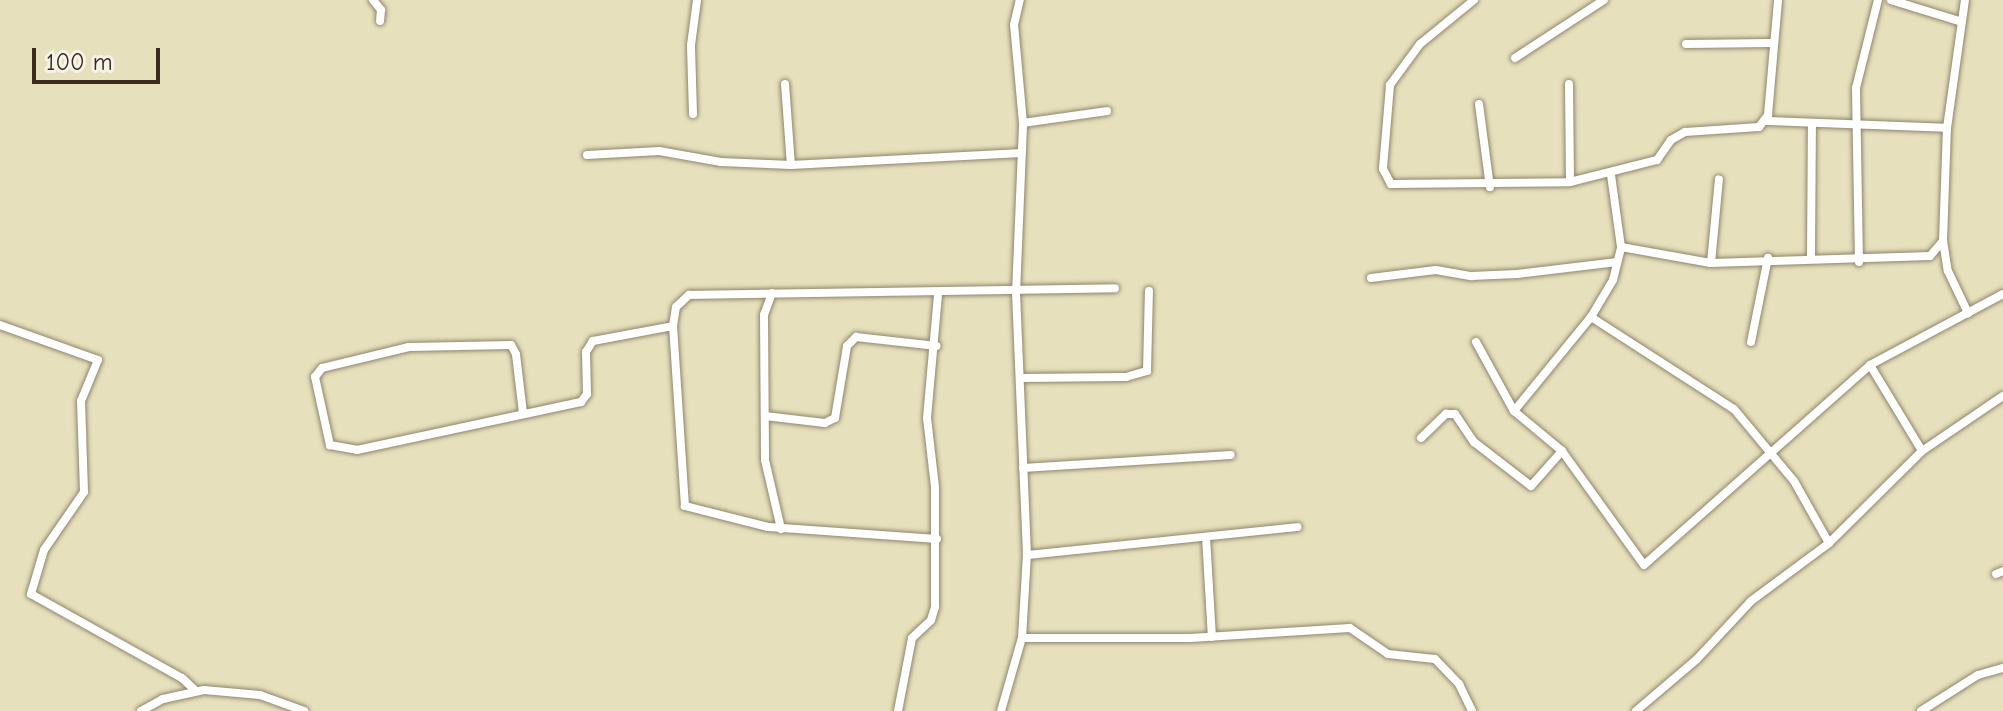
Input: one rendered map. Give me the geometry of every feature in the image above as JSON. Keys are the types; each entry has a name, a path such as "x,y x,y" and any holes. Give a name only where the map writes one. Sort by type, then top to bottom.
{"street":[{"path":"373,0 381,10 380,21"},
{"path":"693,114 691,45 697,0"},
{"path":"1001,711 1022,638 1027,555 1016,293 1023,123 1014,25 1020,0"},
{"path":"1474,0 1420,44 1390,85 1383,169 1391,184 1400,187 1490,187 1570,182 1611,175 1657,160 1671,140 1703,127 1751,129 1766,121 1812,127 1860,124 1947,128"},
{"path":"1515,58 1604,0"},
{"path":"1766,121 1771,43 1778,0"},
{"path":"1859,262 1860,124 1856,88 1878,0"},
{"path":"1891,0 1959,21"},
{"path":"1965,0 1959,21 1947,128 1943,241 1953,284 1968,313"},
{"path":"1686,44 1771,43"},
{"path":"785,84 791,165"},
{"path":"1569,84 1570,182"},
{"path":"1479,104 1490,187"},
{"path":"1023,123 1107,111"},
{"path":"1811,257 1812,127"},
{"path":"587,155 659,151 721,162 791,165 1022,153"},
{"path":"1514,411 1591,317 1613,280 1621,247 1611,175"},
{"path":"1711,263 1719,179"},
{"path":"1621,247 1711,263 1811,257 1859,262 1930,256 1943,241"},
{"path":"1751,342 1768,258"},
{"path":"1371,278 1436,270 1471,276 1517,274 1617,262"},
{"path":"937,539 781,529 685,506 673,326 676,307 689,295 1016,293 1115,288"},
{"path":"1021,378 1126,377 1147,371 1149,291"},
{"path":"772,293 764,315 765,460 781,529"},
{"path":"898,711 912,638 931,620 935,607 937,539 927,418 936,346 933,313 938,294"},
{"path":"1476,342 1514,411 1562,451 1644,565 1770,450 1870,365 2003,294"},
{"path":"1591,317 1724,402 1770,450 1829,543"},
{"path":"0,325 98,360 81,401 84,492 44,550 29,587 31,594 182,678 196,691"},
{"path":"523,413 516,354 511,345 409,347 322,368 315,377 330,445 343,451 523,413 585,399 586,352 593,341 673,326"},
{"path":"765,416 825,423 835,418 847,346 856,337 936,346"},
{"path":"1870,365 1922,451"},
{"path":"1636,711 1697,659 1751,601 1829,543 1922,451 2003,396"},
{"path":"1421,438 1446,414 1455,414 1474,442 1531,486 1562,451"},
{"path":"1023,468 1231,455"},
{"path":"1027,555 1298,527"},
{"path":"1206,537 1212,637"},
{"path":"1022,638 1212,637 1350,628 1388,654 1435,659 1459,684 1472,711"},
{"path":"1921,711 1978,675 2003,668"},
{"path":"141,711 196,691 260,695 304,711"}]}
